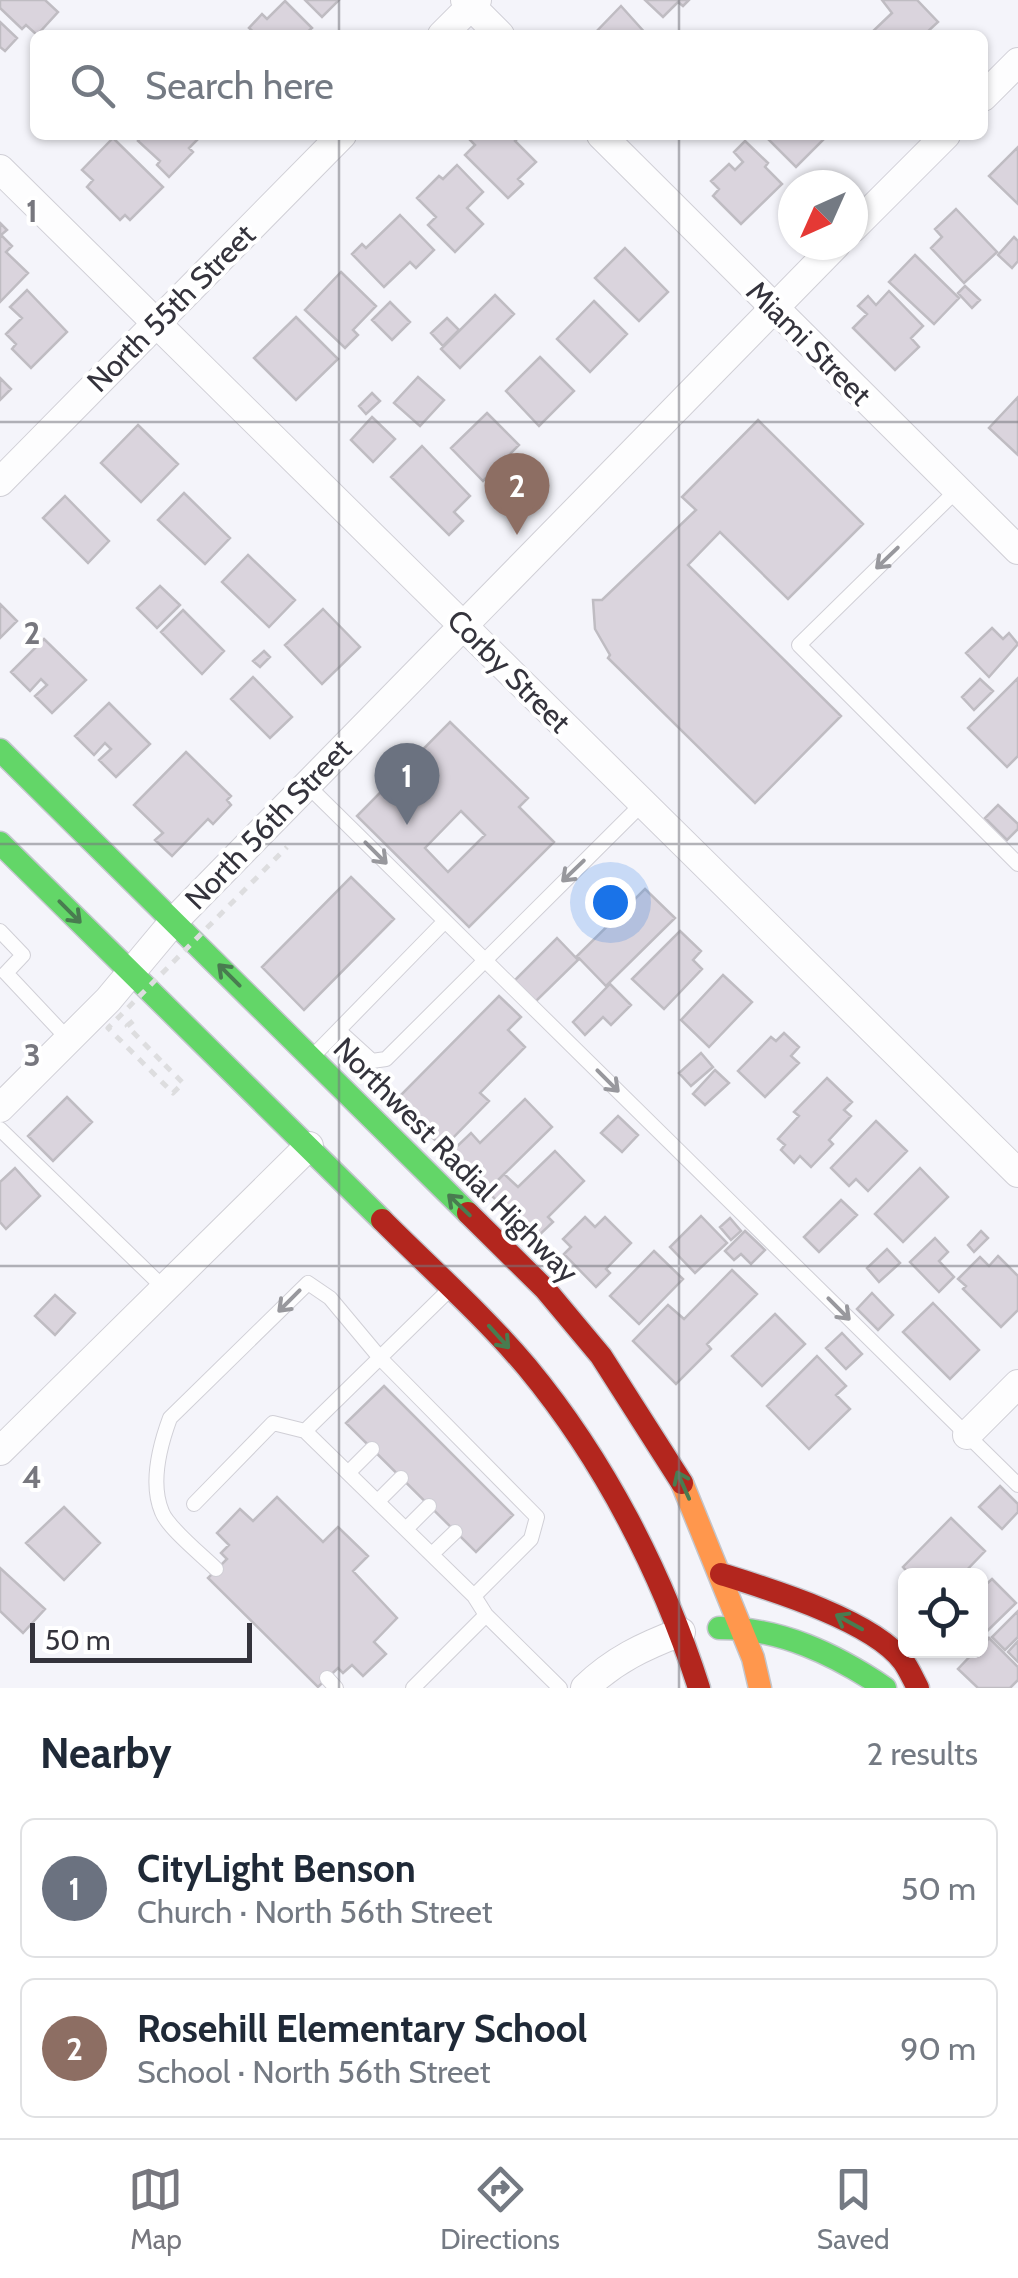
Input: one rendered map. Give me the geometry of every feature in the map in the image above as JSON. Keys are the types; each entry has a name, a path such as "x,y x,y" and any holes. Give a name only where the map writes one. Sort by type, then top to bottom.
{"main road":[{"name":"Northwest Radial Highway","path":"0,750 545,1289 601,1356 677,1472 721,1574 753,1658 760,1688"},
{"path":"1,845 309,1146 526,1366 584,1446 641,1544 681,1632 699,1688"},
{"path":"721,1574 808,1601 863,1630 901,1658 918,1688"},
{"path":"681,1632 738,1626 812,1647 857,1668 884,1688"}],"street":[{"path":"446,30 471,2 496,30"},
{"path":"988,92 1018,62"},
{"name":"North 55th Street","path":"0,482 337,140"},
{"name":"Miami Street","path":"606,140 1018,550"},
{"path":"868,213 941,140"},
{"name":"Corby Street","path":"0,169 1018,1173"},
{"name":"North 56th Street","path":"0,1108 69,1040 174,921 821,260"},
{"path":"0,1451 309,1146"},
{"path":"967,1435 1018,1384"},
{"path":"585,1688 606,1667 640,1647 681,1632"}],"lane":[{"path":"957,490 799,645 1018,864"},
{"path":"307,785 1018,1484"},
{"path":"339,1030 372,1062 386,1058 642,803"},
{"path":"312,1057 446,922"},
{"path":"0,931 23,955 6,973 69,1040"},
{"path":"0,1128 165,1288"},
{"path":"216,1569 162,1513 159,1446 170,1418 308,1283 330,1298 450,1429 472,1462 497,1488 536,1516 531,1539 474,1596"},
{"path":"306,1431 451,1288"},
{"path":"409,1411 422,1400"},
{"path":"194,1504 272,1423 306,1431 474,1596 486,1615 560,1688"},
{"path":"438,1440 450,1429"},
{"path":"348,1473 372,1449"},
{"path":"378,1501 401,1478"},
{"path":"406,1528 429,1506"},
{"path":"432,1554 454,1532"},
{"path":"413,1688 486,1615"}],"path":[{"path":"165,1065 183,1083 172,1093 108,1028 288,847"}],"building":[{"path":"0,0 45,0 58,12 42,30 32,30 26,25 22,29 0,8"},
{"path":"305,0 339,0 322,17"},
{"path":"645,0 689,0 683,6 678,2 663,17"},
{"path":"882,0 917,0 938,22 929,30 874,30 892,13"},
{"path":"285,1 312,28 249,28 262,14 267,19"},
{"path":"621,6 643,30 598,30"},
{"path":"0,22 17,38 5,51 0,47"},
{"path":"115,140 163,187 130,220 125,215 120,220 87,187 93,180 82,170"},
{"path":"197,140 189,148 193,152 169,177 157,165 160,161 138,141"},
{"path":"470,140 516,140 536,162 518,179 523,184 508,198 465,155 475,145"},
{"path":"769,140 823,140 796,167"},
{"path":"745,141 768,163 765,167 778,180 778,188 741,224 713,196 719,189 711,181 729,164 735,170 743,162 734,152"},
{"path":"1018,147 1018,204 989,176"},
{"path":"457,165 483,192 467,208 483,224 455,252 428,225 436,217 417,198"},
{"path":"956,209 997,252 964,283 931,248 942,237 935,229"},
{"path":"400,215 434,250 416,268 410,262 384,287 352,254 362,244 366,248"},
{"path":"0,223 7,230 1,235 12,246 6,252 28,273 0,302"},
{"path":"1014,237 1018,241 1018,261 1012,268 998,255"},
{"path":"625,248 668,292 639,321 595,278"},
{"path":"915,255 959,298 934,324 889,282"},
{"path":"341,272 376,306 353,330 358,335 345,348 305,310"},
{"path":"965,286 980,300 972,308 958,293"},
{"path":"27,290 67,332 31,368 12,349 16,344 6,334 22,318 10,307"},
{"path":"889,291 923,326 911,338 919,347 895,370 853,328 867,314 858,306 868,296 876,305"},
{"path":"495,295 514,314 460,368 441,349"},
{"path":"594,301 627,334 590,372 557,339"},
{"path":"390,302 410,322 392,340 372,320"},
{"path":"296,317 338,359 296,400 254,358"},
{"path":"447,318 459,330 443,346 431,333"},
{"path":"540,357 574,391 539,426 506,391"},
{"path":"418,377 444,400 420,426 394,403"},
{"path":"0,378 11,389 0,400"},
{"path":"372,393 380,401 366,414 359,406"},
{"path":"1018,397 1018,455 989,428"},
{"path":"487,413 519,445 483,481 451,448"},
{"path":"372,417 395,439 373,462 351,440"},
{"path":"758,420 863,524 788,599 720,532 688,565 841,716 755,803 608,658 610,655 595,629 593,600 602,600 696,510 682,497"},
{"path":"138,425 178,464 141,502 101,463"},
{"path":"422,446 470,496 454,512 463,521 449,535 391,477"},
{"path":"184,493 230,538 205,564 158,520"},
{"path":"65,496 109,541 88,563 43,518"},
{"path":"248,555 295,600 269,627 222,582"},
{"path":"160,586 180,605 157,628 137,608"},
{"path":"0,604 17,621 0,638"},
{"path":"323,609 360,647 322,684 285,645"},
{"path":"183,610 224,651 202,674 161,632"},
{"path":"992,628 1003,639 1009,633 1018,644 989,677 966,653"},
{"path":"44,639 86,680 52,713 35,696 47,685 41,679 30,691 11,672"},
{"path":"264,651 270,657 260,667 253,661"},
{"path":"253,677 292,717 270,738 231,699"},
{"path":"1018,678 1018,756 1007,767 968,728"},
{"path":"980,679 993,691 974,710 962,697"},
{"path":"109,703 150,744 116,777 99,760 111,749 105,743 94,755 75,736"},
{"path":"450,722 528,798 519,807 554,842 469,927 357,816","holes":["461,811 485,835 448,872 425,848"]},
{"path":"186,752 231,796 227,800 231,805 213,824 208,819 172,856 155,840 163,833 134,805"},
{"path":"998,805 1018,824 1007,840 985,818"},
{"path":"351,877 394,919 304,1010 262,967"},
{"path":"645,889 675,918 606,986 577,956"},
{"path":"680,931 701,951 693,960 702,969 664,1009 632,979"},
{"path":"557,938 578,960 535,1002 514,981"},
{"path":"723,975 752,1002 709,1047 681,1020"},
{"path":"610,984 631,1005 611,1025 603,1017 585,1035 573,1022"},
{"path":"499,996 521,1017 508,1030 525,1047 480,1093 489,1101 443,1148 395,1101"},
{"path":"784,1033 799,1047 791,1056 799,1063 765,1097 738,1071 771,1037 776,1041"},
{"path":"701,1053 713,1067 691,1086 679,1073"},
{"path":"715,1070 729,1083 705,1105 693,1094"},
{"path":"827,1078 852,1102 844,1110 851,1116 829,1140 833,1144 811,1167 800,1156 794,1163 781,1150 785,1145 778,1139 799,1116 794,1112"},
{"path":"67,1097 92,1122 53,1161 28,1136"},
{"path":"525,1099 552,1127 487,1191 450,1153 471,1133 480,1143"},
{"path":"618,1116 638,1135 622,1152 601,1133"},
{"path":"876,1121 907,1151 868,1191 856,1179 849,1186 831,1168"},
{"path":"555,1151 584,1181 548,1217 553,1222 535,1239 487,1191 504,1174 518,1187"},
{"path":"15,1168 40,1196 6,1229 0,1222 0,1182"},
{"path":"920,1168 948,1197 903,1242 875,1214"},
{"path":"841,1200 857,1215 819,1252 804,1237"},
{"path":"701,1216 727,1243 695,1273 670,1247"},
{"path":"585,1217 595,1227 605,1217 631,1243 606,1269 610,1273 596,1287 564,1254 571,1247 563,1239"},
{"path":"730,1218 741,1231 731,1240 720,1227"},
{"path":"745,1231 765,1250 751,1264 741,1254 734,1260 725,1251"},
{"path":"981,1231 988,1238 974,1252 968,1245"},
{"path":"935,1238 948,1252 939,1261 954,1277 939,1292 910,1262"},
{"path":"887,1249 900,1263 879,1282 867,1268"},
{"path":"654,1251 683,1279 639,1324 610,1296"},
{"path":"998,1256 1018,1276 1018,1310 1001,1327 958,1279 980,1257 989,1266"},
{"path":"732,1270 757,1294 707,1344 711,1349 676,1384 633,1341 668,1305 684,1319"},
{"path":"872,1293 893,1315 878,1330 857,1309"},
{"path":"55,1295 75,1313 55,1335 35,1316"},
{"path":"933,1303 979,1350 950,1379 903,1332"},
{"path":"775,1314 805,1344 762,1386 732,1356"},
{"path":"842,1333 862,1354 846,1369 826,1348"},
{"path":"817,1356 846,1386 836,1395 850,1409 809,1449 767,1406"},
{"path":"384,1386 513,1515 476,1552 346,1423"},
{"path":"1000,1486 1018,1504 1018,1512 1002,1529 979,1507"},
{"path":"277,1497 323,1542 338,1527 368,1556 353,1571 397,1618 374,1642 386,1654 363,1676 352,1665 343,1673 338,1668 318,1687 208,1578 227,1559 221,1553 229,1545 217,1533 240,1509 253,1521"},
{"path":"64,1507 100,1543 64,1580 26,1543"},
{"path":"951,1518 985,1551 969,1568 903,1567"},
{"path":"0,1568 45,1609 23,1633 0,1611"},
{"path":"992,1579 1016,1603 988,1630 988,1583"},
{"path":"1018,1611 1018,1637 1005,1650 992,1637"},
{"path":"988,1639 1018,1667 1018,1680 1010,1688 978,1688 958,1669 968,1658 988,1658"},
{"path":"1018,1641 1018,1662 1008,1652"}],"traffic: fast":[{"path":"0,750 468,1213"},
{"path":"0,843 382,1220"},
{"path":"719,1628 764,1633 806,1645 885,1688"}],"traffic: slow":[{"path":"682,1483 753,1658 760,1688"}],"traffic: jam":[{"path":"468,1213 545,1289 601,1356 682,1483"},
{"path":"382,1220 510,1348 581,1440 649,1560 699,1688"},
{"path":"721,1574 818,1608 868,1632 903,1661 918,1688"}],"place":[{"name":"Rosehill Elementary School","path":"517,535"},
{"name":"CityLight Benson","path":"407,825"}]}
